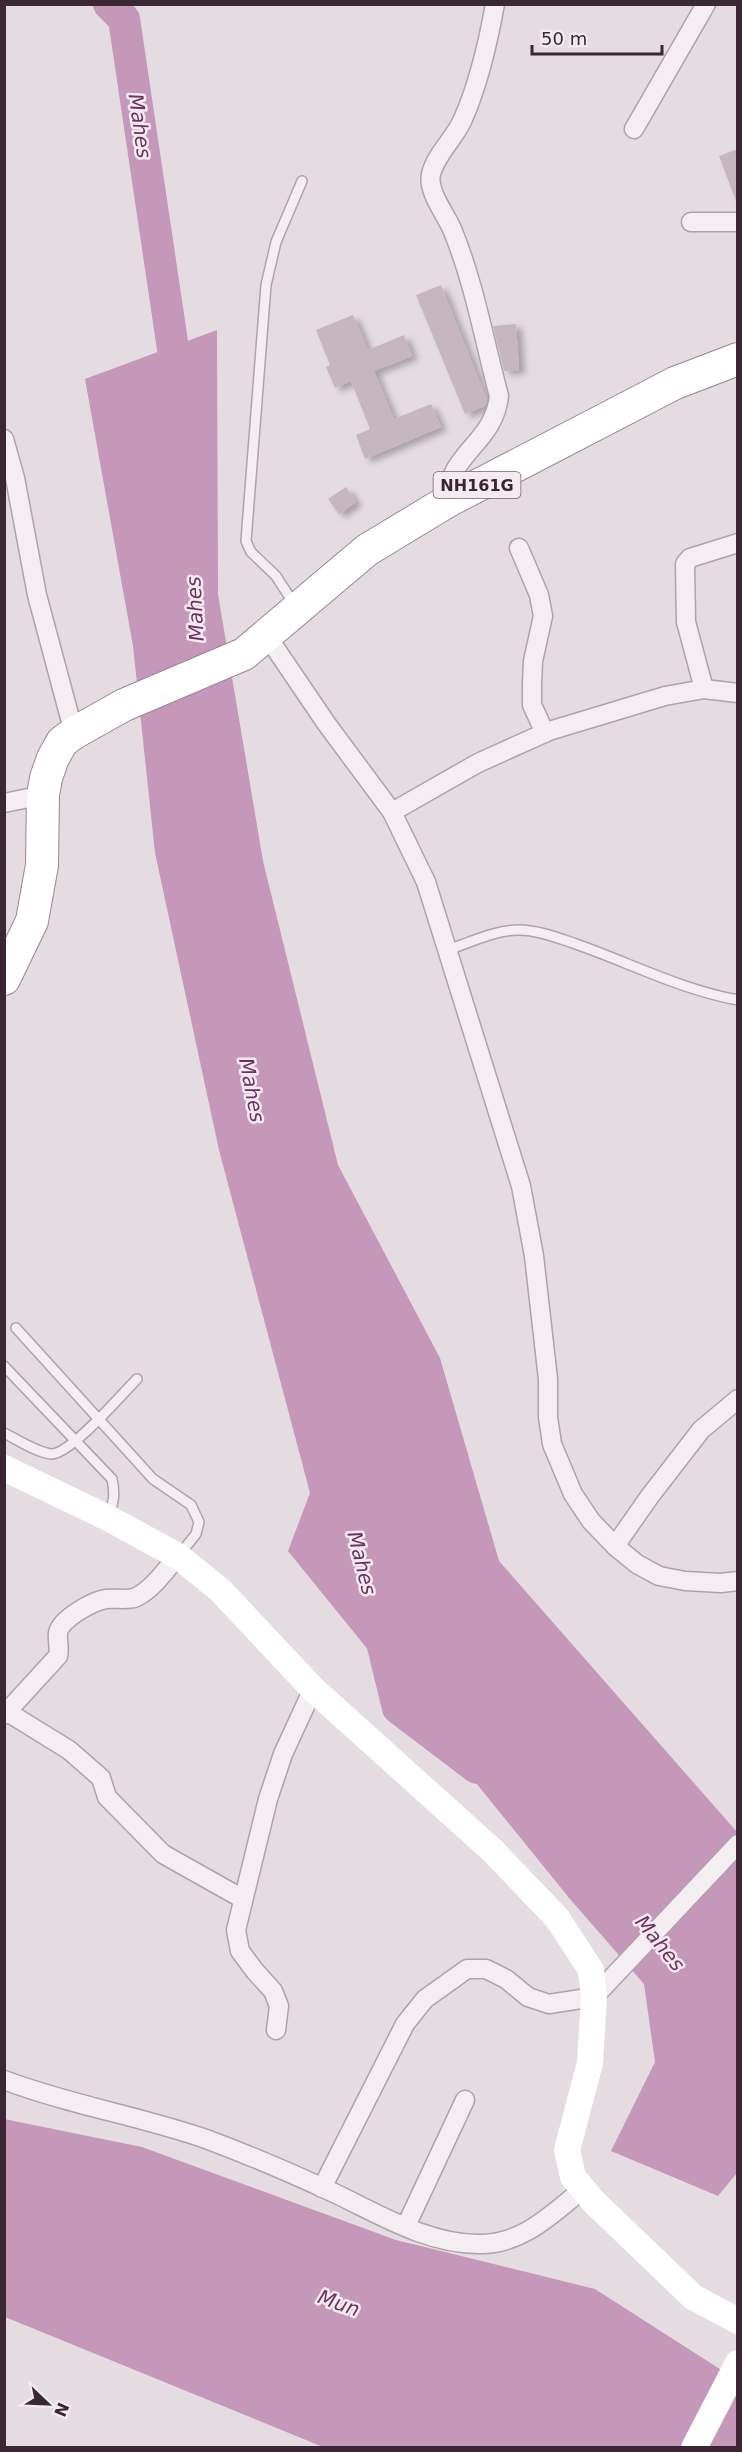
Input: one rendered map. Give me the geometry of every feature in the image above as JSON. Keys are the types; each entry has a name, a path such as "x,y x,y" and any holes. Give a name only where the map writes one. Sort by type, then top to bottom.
{"highway":[{"name":"NH161G","path":"4,979 32,921 42,865 43,795 53,758 62,742 124,705 255,645 367,550 448,501 675,383 734,365"}],"street":[{"path":"448,501 450,481 454,471 493,422 499,396 464,261 452,229 433,190 431,175 434,166 462,122 471,101 495,4"},
{"path":"634,129 706,4"},
{"path":"691,222 738,222"},
{"path":"4,439 15,478 38,595 74,733"},
{"path":"721,691 686,622 685,564 690,558 738,543"},
{"path":"519,548 539,595 543,616 533,661 532,705 545,733"},
{"path":"255,645 326,723 392,812 426,882 521,1186 534,1256 548,1379 548,1417 552,1444 573,1494 591,1521 615,1546 637,1564 659,1576 694,1582 738,1581"},
{"path":"392,812 478,763 545,733 665,696 721,691 738,680"},
{"path":"4,803 43,795"},
{"path":"615,1546 701,1430 738,1399"},
{"path":"4,1468 108,1518 178,1556 220,1590 313,1689 493,1851 557,1918 591,1970 594,1997 590,2063 567,2150 573,2177 693,2297 738,2321"},
{"path":"178,1556 143,1593 132,1599 103,1599 73,1614 62,1624 57,1634 60,1646 58,1656 5,1712 69,1750 101,1778 107,1797 163,1854 243,1899"},
{"path":"276,2030 279,2006 273,1991 240,1951 236,1930 268,1799 284,1754 313,1689"},
{"path":"322,2188 405,2024 425,1999 467,1969 486,1969 506,1979 528,1997 549,2004 594,1997 735,1847"},
{"path":"4,2080 75,2104 204,2139 277,2167 406,2226 450,2242 483,2244 514,2238 536,2228 583,2189"},
{"path":"406,2226 465,2100"},
{"path":"694,2448 738,2363"}],"lane":[{"path":"297,609 276,576 250,552 246,541 266,285 276,242 302,181"},
{"path":"447,950 494,934 518,930 548,934 705,993 738,1000"},
{"path":"16,1328 153,1479 191,1505 196,1512 199,1522 196,1534 178,1556"},
{"path":"4,1366 112,1479 115,1491 114,1502 108,1518"},
{"path":"4,1433 43,1452 53,1454 61,1452 75,1442 137,1379"}],"water":[{"path":"217,330 218,594 263,861 338,1165 440,1358 499,1561 737,1832 737,2173 718,2196 611,2151 655,2062 644,1984 570,1899 288,1551 310,1493 219,1150 155,853 133,646 85,379"},
{"name":"Mun","path":"4,2119 142,2147 396,2240 595,2289 737,2380 737,2447 323,2447 5,2317"}],"building":[{"path":"738,149 738,201 736,201 719,156"},
{"path":"441,285 487,400 485,406 465,414 416,295"},
{"path":"353,315 368,350 404,335 412,356 374,371 394,419 431,404 441,427 365,459 356,435 370,429 351,381 335,388 326,367 330,365 316,330"},
{"path":"516,324 519,370 504,371 493,326"},
{"path":"346,487 356,502 339,514 328,499"}],"waterway":[{"name":"Mahes","path":"109,4 124,19 179,389"},
{"name":"Mahes","path":"380,1634 398,1708 477,1768"}]}
